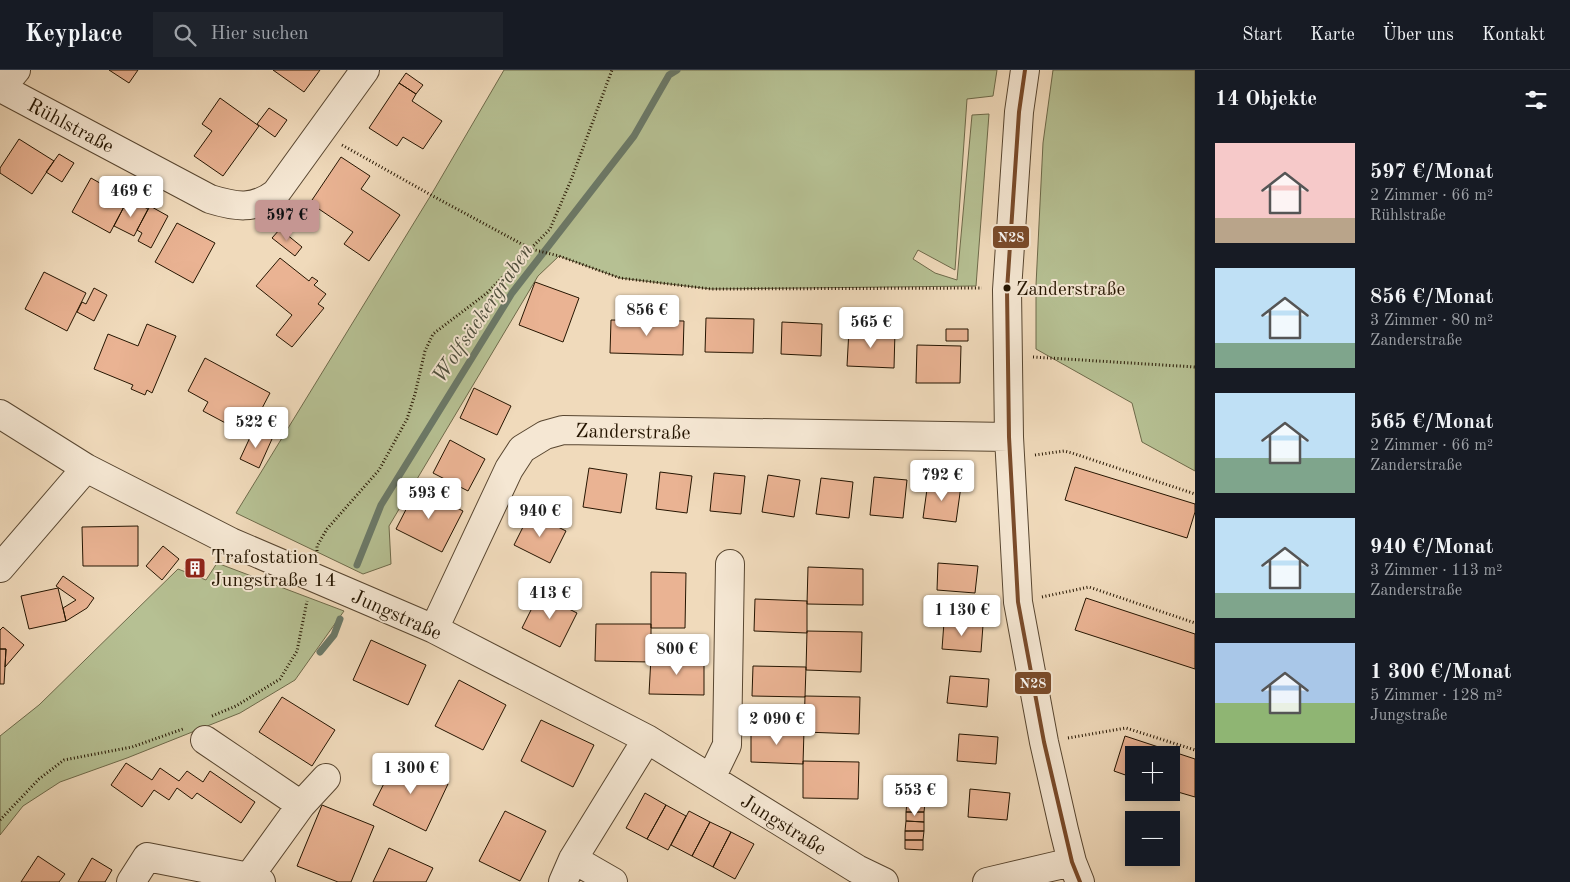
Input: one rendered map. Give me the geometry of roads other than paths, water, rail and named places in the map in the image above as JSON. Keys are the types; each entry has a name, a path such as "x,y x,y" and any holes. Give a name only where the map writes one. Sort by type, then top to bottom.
{"street":[{"name":"Rühlstraße","path":"6,82 210,199 229,205 244,206 264,202 276,193 365,70"},
{"path":"986,882 1076,872 1044,742 1018,602 1010,448 1007,290 1019,112 1025,70"},
{"name":"Jungstraße","path":"0,414 86,468 231,542 434,629 647,739 857,870 884,882"},
{"name":"Zanderstraße","path":"434,629 509,469 522,449 545,435 563,430 1010,448"},
{"path":"0,568 86,468"},
{"path":"711,778 727,745 730,564"},
{"path":"612,882 568,871 647,739"},
{"path":"205,740 301,805"},
{"path":"131,882 146,857 255,880 301,805 326,778"}],"waterway":[{"name":"Wolfsäckergraben","path":"357,565 381,505 512,293 634,136 669,75 677,70"},
{"name":"Wolfsäckergraben","path":"320,652 334,635 340,619"}],"place":[{"name":"Zanderstraße","path":"1007,288"},
{"name":"Trafostation Jungstraße 14","path":"195,568"}]}
